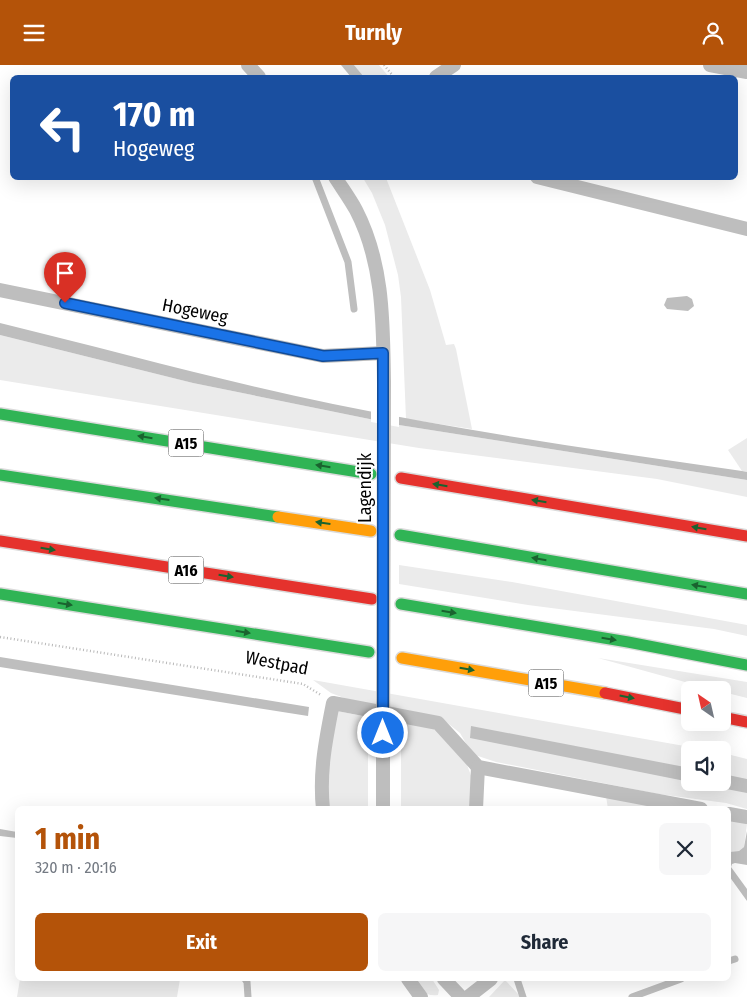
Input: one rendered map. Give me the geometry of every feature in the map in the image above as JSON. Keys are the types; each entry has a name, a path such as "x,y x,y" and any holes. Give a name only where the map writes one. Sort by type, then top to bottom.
{"highway":[{"name":"A15","path":"0,413 371,474"},
{"path":"0,475 371,531"},
{"path":"401,478 747,536"},
{"path":"400,535 747,594"},
{"name":"A16","path":"0,541 372,599"},
{"path":"0,594 369,652"},
{"path":"401,604 628,642 747,665"},
{"name":"A15","path":"402,658 681,708"},
{"path":"731,719 747,722"}],"street":[{"path":"248,65 257,75"},
{"path":"439,75 454,65"},
{"path":"710,65 747,72"},
{"name":"Lagendijk","path":"337,180 356,209 366,234 377,272 383,317 383,806"},
{"path":"549,180 747,229"},
{"name":"Hogeweg","path":"0,290 323,356 383,353"},
{"path":"323,806 321,791 323,755 333,703 438,723 478,767 685,806"},
{"path":"476,806 478,767"},
{"path":"731,814 747,817"},
{"path":"409,981 421,997"},
{"path":"446,981 461,997"},
{"path":"468,997 488,981"}],"lane":[{"path":"316,180 348,262 354,309"},
{"path":"246,981 248,997"},
{"path":"518,981 523,997"},
{"path":"632,997 675,981"}],"path":[{"path":"384,65 392,75"},
{"name":"Westpad","path":"0,637 303,685 333,703"}],"shaded area":[{"path":"341,65 354,65 362,75 349,75"},
{"path":"354,65 379,65 387,75 362,75"},
{"path":"364,180 387,180 430,290 446,345 454,344 456,349 472,429 406,419 401,297 398,275 385,225 372,193"},
{"path":"687,296 692,299 694,306 688,311 667,309 664,305 667,298"},
{"path":"0,323 333,404 486,432 742,471 747,472 747,480 399,425 193,383 0,335"},
{"path":"0,335 193,383 399,425 747,480 747,497 657,479 419,448 0,380"},
{"path":"747,438 747,472 742,471 728,450"},
{"path":"399,565 512,582 747,625 747,636 714,629 528,605 399,584"},
{"path":"0,657 309,707 308,716 0,667"},
{"path":"598,658 747,682 747,698 731,694 731,681 681,681"},
{"path":"313,680 681,745 681,791 731,791 731,755 747,759 747,809 726,803 658,794 496,762 475,755 460,733 445,721 352,701 331,693"},
{"path":"337,711 368,717 368,806 329,806 327,761"},
{"path":"401,720 437,730 466,762 473,781 473,806 401,806"},
{"path":"471,726 681,766 681,780 470,738"},
{"path":"731,776 747,779 747,793 731,790"},
{"path":"606,796 659,806 608,806"},
{"path":"731,819 746,822 747,824 744,847 739,851 731,852"},
{"path":"0,829 15,832 15,838 0,836"},
{"path":"747,831 747,865 735,863 731,867 731,852 739,851 744,847"},
{"path":"731,867 747,889 747,901 731,879"},
{"path":"20,981 180,981 177,997 17,997"},
{"path":"415,981 433,981 439,990 438,995 430,995 421,989"},
{"path":"506,981 521,997 489,997"}],"pier":[{"path":"371,409 399,415 399,427 371,422"}],"traffic: fast":[{"path":"0,414 371,474"},
{"path":"0,475 278,517"},
{"path":"400,535 747,594"},
{"path":"0,594 369,652"},
{"path":"401,604 628,642 747,665"}],"traffic: slow":[{"path":"278,517 371,531"},
{"path":"402,658 605,693"}],"traffic: jam":[{"path":"401,478 747,536"},
{"path":"0,541 372,599"},
{"path":"605,693 681,708"},
{"path":"731,719 747,722"}],"route":[{"path":"65,303 323,356 383,353 383,733"}]}
